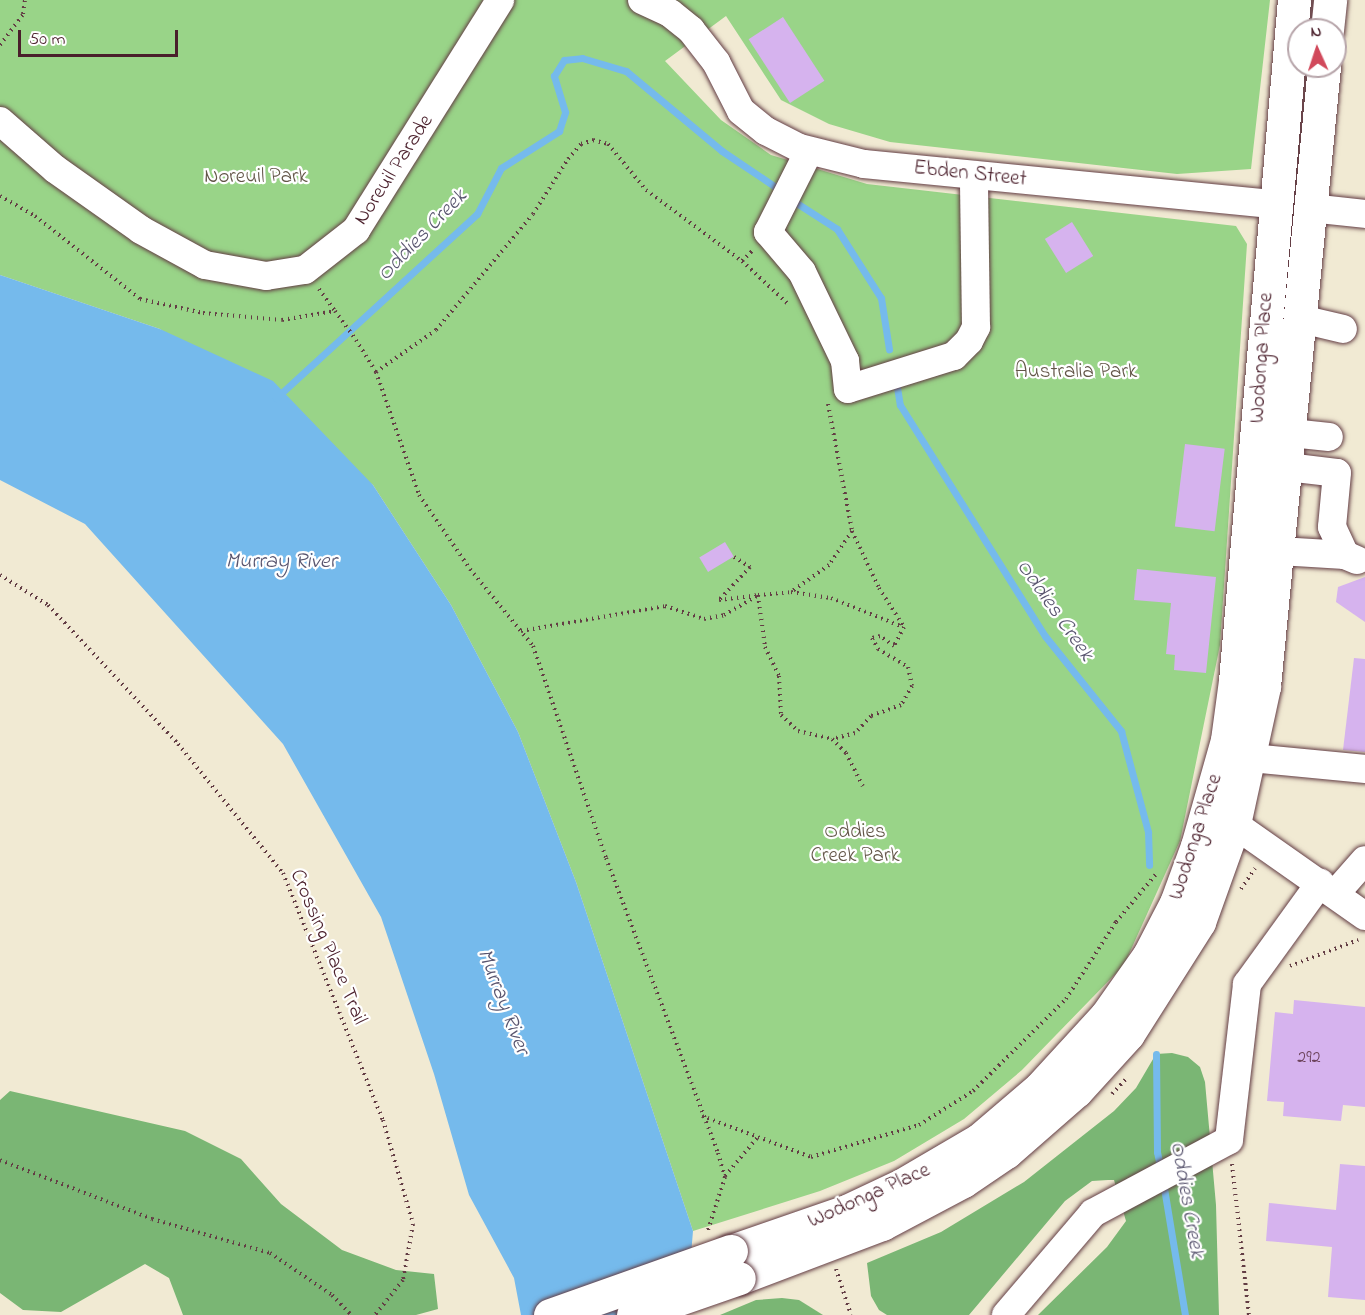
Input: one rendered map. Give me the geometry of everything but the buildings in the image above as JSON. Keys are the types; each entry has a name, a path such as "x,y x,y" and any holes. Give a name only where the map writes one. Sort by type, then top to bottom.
{"main road":[{"name":"Wodonga Place","path":"633,1315 911,1180 979,1140 1073,1055 1149,955 1176,903 1197,846 1227,740 1246,569 1274,204 1294,0"},
{"path":"1329,18 1330,0"},
{"name":"Wodonga Place","path":"550,1315 882,1224 924,1203 988,1163 1046,1119 1121,1042 1158,991 1199,921 1234,824 1251,758 1264,686 1291,433 1323,78"},
{"name":"Ebden Street","path":"1274,204 1310,208"}],"street":[{"name":"Noreuil Parade","path":"0,121 55,169 141,230 205,265 266,276 305,270 357,230 500,0"},
{"name":"Ebden Street","path":"642,0 670,13 691,30 716,62 741,111 766,131 809,151 864,164 1274,204"},
{"path":"809,151 768,232 802,272 845,361 848,389 954,356 969,341 976,327 974,175"},
{"name":"Ebden Street","path":"1310,208 1365,214"},
{"path":"1301,319 1343,329"},
{"path":"1291,433 1329,436"},
{"path":"1279,551 1351,557 1332,527 1340,481 1337,473 1287,467"},
{"path":"1251,758 1365,769"},
{"path":"1234,824 1365,915"},
{"path":"1006,1315 1093,1213 1229,1140 1247,984 1328,888 1365,860"}],"path":[{"path":"0,45 23,14 25,0"},
{"path":"376,372 436,330 533,214 567,159 582,144 593,140 608,144 646,190 771,285 792,312"},
{"path":"0,196 36,216 140,298 203,313 282,320 335,310 376,372 419,495 470,569 533,646 606,858 725,1177 758,1137"},
{"path":"742,261 768,232"},
{"path":"826,393 852,531 879,588 904,627"},
{"path":"791,592 829,565 852,531"},
{"path":"734,557 750,567 719,600 791,592 831,598 904,627"},
{"name":"Crossing Place Trail","path":"0,575 48,605 178,744 283,873 383,1120 413,1224 403,1280 375,1315"},
{"path":"521,631 664,606 704,619 724,615 758,595"},
{"path":"758,595 765,647 779,676 781,715 798,732 832,739 855,734 871,716 901,705 912,686 908,667 878,650 872,638 880,636 894,646 904,627"},
{"path":"832,739 846,753 863,786"},
{"path":"702,1116 811,1157 919,1125 973,1091 1066,999 1116,922 1159,871"},
{"path":"1247,984 1365,937"},
{"path":"1229,1140 1249,1315"},
{"path":"0,1160 152,1219 270,1253 332,1295 351,1315"},
{"path":"836,1269 851,1315"}],"green space":[{"path":"0,0 1270,0 1251,169 1177,174 890,142 829,124 781,100 726,16 665,61 721,120 771,155 867,184 1236,226 1247,244 1220,645 1180,841 1124,965 1022,1070 964,1119 894,1161 820,1191 693,1231 576,882 518,732 451,605 373,485 160,329 0,275"},
{"path":"1172,1053 1188,1057 1200,1067 1205,1082 1216,1205 1219,1315 1038,1315 1107,1247 1126,1221 1114,1180 1092,1181 1065,1201 969,1315 887,1315 879,1310 871,1296 867,1263 941,1232 1024,1182 1114,1111 1136,1088 1156,1054"},
{"path":"10,1091 185,1131 241,1159 281,1204 342,1250 396,1270 434,1274 438,1309 416,1315 183,1315 169,1278 145,1264 61,1312 23,1310 0,1293 0,1100"},
{"path":"782,1298 799,1300 823,1315 720,1315 756,1300"}],"water":[{"name":"Murray River","path":"0,275 160,329 273,381 373,485 451,605 518,732 576,882 693,1231 686,1315 521,1315 514,1278 469,1195 434,1074 381,917 283,744 85,524 0,480"}],"waterway":[{"name":"Oddies Creek","path":"276,398 477,214 501,168 559,131 565,112 554,76 564,60 582,58 626,71 722,151 780,190"},
{"name":"Oddies Creek","path":"795,202 837,229 881,298 889,349"},
{"name":"Oddies Creek","path":"897,387 900,405 1045,636 1121,731 1148,832 1149,865"},
{"name":"Oddies Creek","path":"1156,1054 1157,1152 1161,1171"},
{"name":"Oddies Creek","path":"1163,1182 1185,1315"}],"park label":[{"name":"Noreuil Park","path":"256,177"},
{"name":"Australia Park","path":"1076,372"},
{"name":"Oddies Creek Park","path":"855,844"}]}
